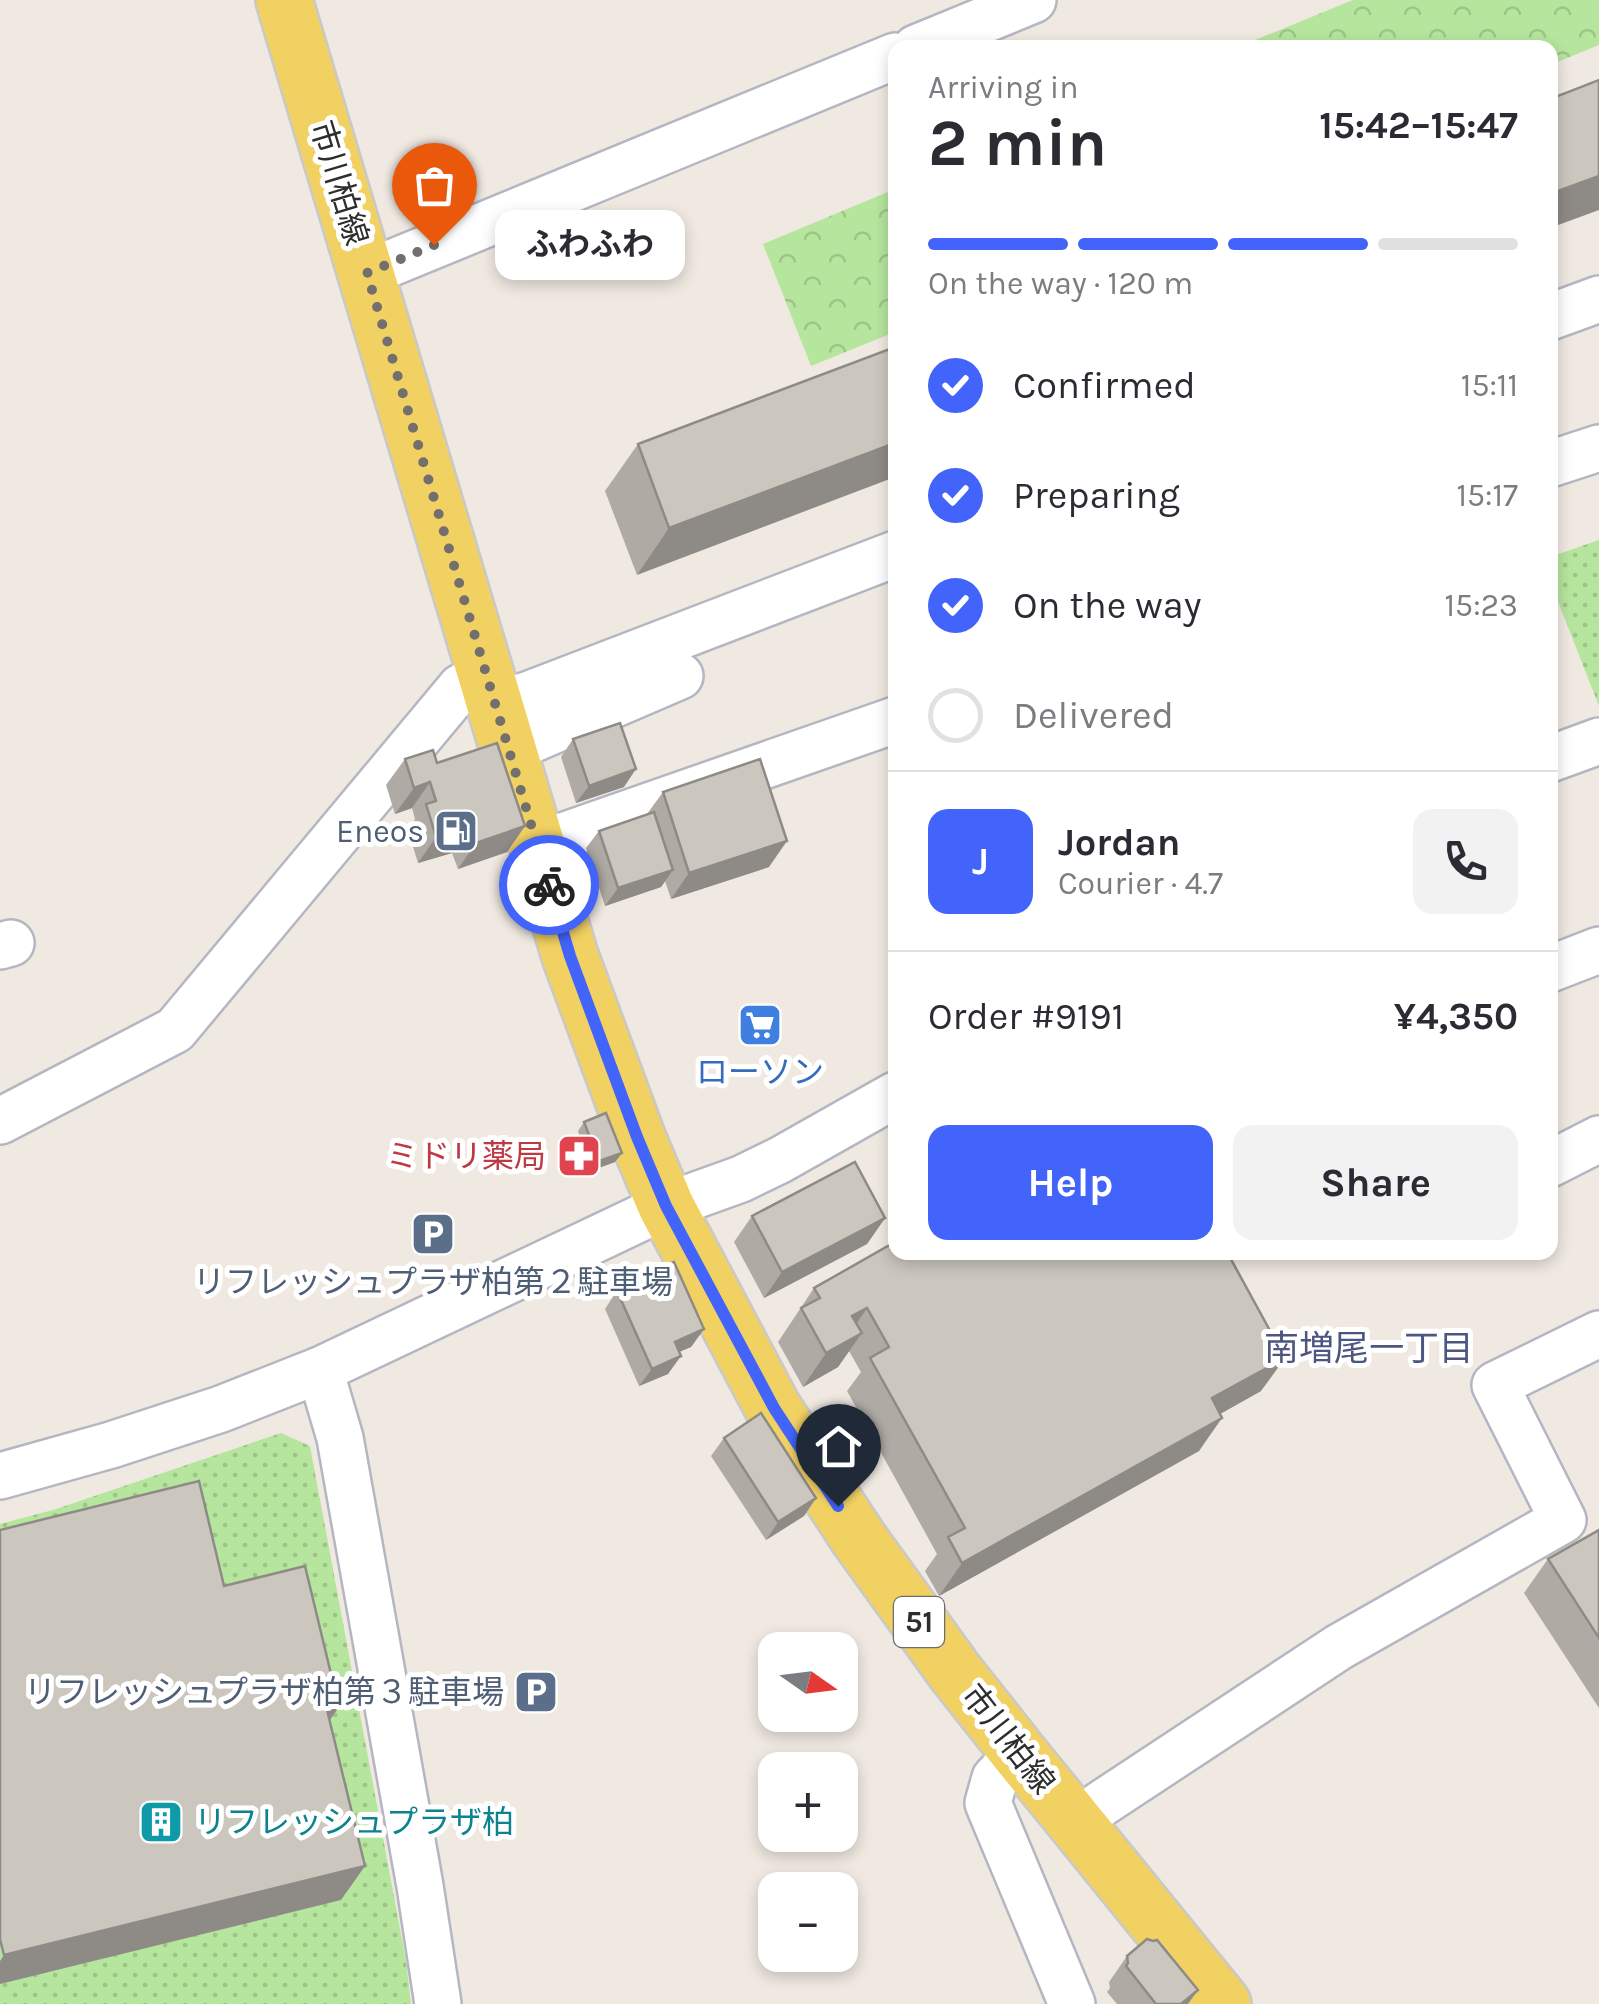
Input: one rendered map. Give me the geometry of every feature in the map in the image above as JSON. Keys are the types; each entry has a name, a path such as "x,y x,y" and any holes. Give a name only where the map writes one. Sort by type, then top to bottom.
{"main road":[{"name":"市川柏線","path":"284,0 570,956 666,1206 774,1408 859,1540 1019,1754 1223,2004"}],"street":[{"path":"933,40 1012,4"},
{"path":"367,273 888,59"},
{"path":"1558,314 1599,299"},
{"path":"1558,461 1599,448"},
{"path":"496,710 888,557"},
{"path":"0,1122 174,1030 461,687 496,710 680,676"},
{"path":"537,846 888,722"},
{"path":"1558,757 1599,741"},
{"path":"1558,967 1599,950"},
{"path":"0,1476 221,1409 320,1370 666,1206 780,1160 888,1099"},
{"path":"1558,1160 1599,1139"},
{"path":"1076,1824 1339,1647 1563,1520 1495,1385 1599,1334"},
{"path":"320,1370 340,1438 438,2004"},
{"path":"1019,1754 995,1778 988,1803 1072,2004"}],"green space":[{"path":"1353,0 1599,0 1599,45 1558,62 1558,40 1255,40"},
{"path":"888,192 888,335 811,366 763,244"},
{"path":"1599,540 1599,706 1558,601 1558,554"},
{"name":"リフレッシュプラザ柏","path":"281,1433 310,1446 411,2004 0,2004 0,1524 53,1510"}],"building":[{"path":"1599,80 1599,176 1558,191 1558,96"},
{"path":"888,350 888,446 669,528 638,444"},
{"path":"620,723 636,769 589,786 573,739"},
{"path":"497,743 525,826 476,843 470,827 436,837 426,804 436,801 430,782 414,788 405,759 433,750 437,763"},
{"path":"760,759 787,841 689,873 663,792"},
{"path":"654,812 673,870 618,888 599,831"},
{"path":"606,1113 622,1153 588,1165 578,1138 589,1135 584,1122"},
{"path":"855,1162 885,1218 782,1272 752,1216"},
{"path":"888,1246 888,1260 1231,1260 1285,1358 1212,1398 1222,1418 962,1563 948,1537 965,1528 870,1358 889,1347 867,1308 852,1316 862,1333 826,1353 801,1308 820,1298 814,1288"},
{"path":"674,1262 704,1329 675,1342 681,1356 652,1369 617,1291 620,1286"},
{"path":"761,1413 816,1498 778,1522 724,1438"},
{"name":"リフレッシュプラザ柏","path":"199,1481 224,1586 305,1566 339,1707 327,1710 365,1866 4,1955 0,1939 0,1530"},
{"path":"1599,1530 1599,1638 1548,1559"},
{"path":"1147,1939 1157,1940 1198,1990 1181,2004 1156,2004 1126,1966 1127,1956"}],"way so far":[{"path":"434,245 367,273 549,885"}],"place":[{"name":"ふわふわ","path":"434,245"},
{"name":"Eneos","path":"456,831"},
{"name":"ローソン","path":"760,1025"},
{"name":"ミドリ薬局","path":"579,1156"},
{"name":"リフレッシュプラザ柏第２駐車場","path":"433,1234"},
{"name":"リフレッシュプラザ柏第３駐車場","path":"536,1692"},
{"name":"リフレッシュプラザ柏","path":"161,1822"}],"district":[{"name":"南増尾一丁目","path":"1369,1348"}],"route":[{"path":"549,885 570,956 666,1206 774,1408 838,1506"}]}
